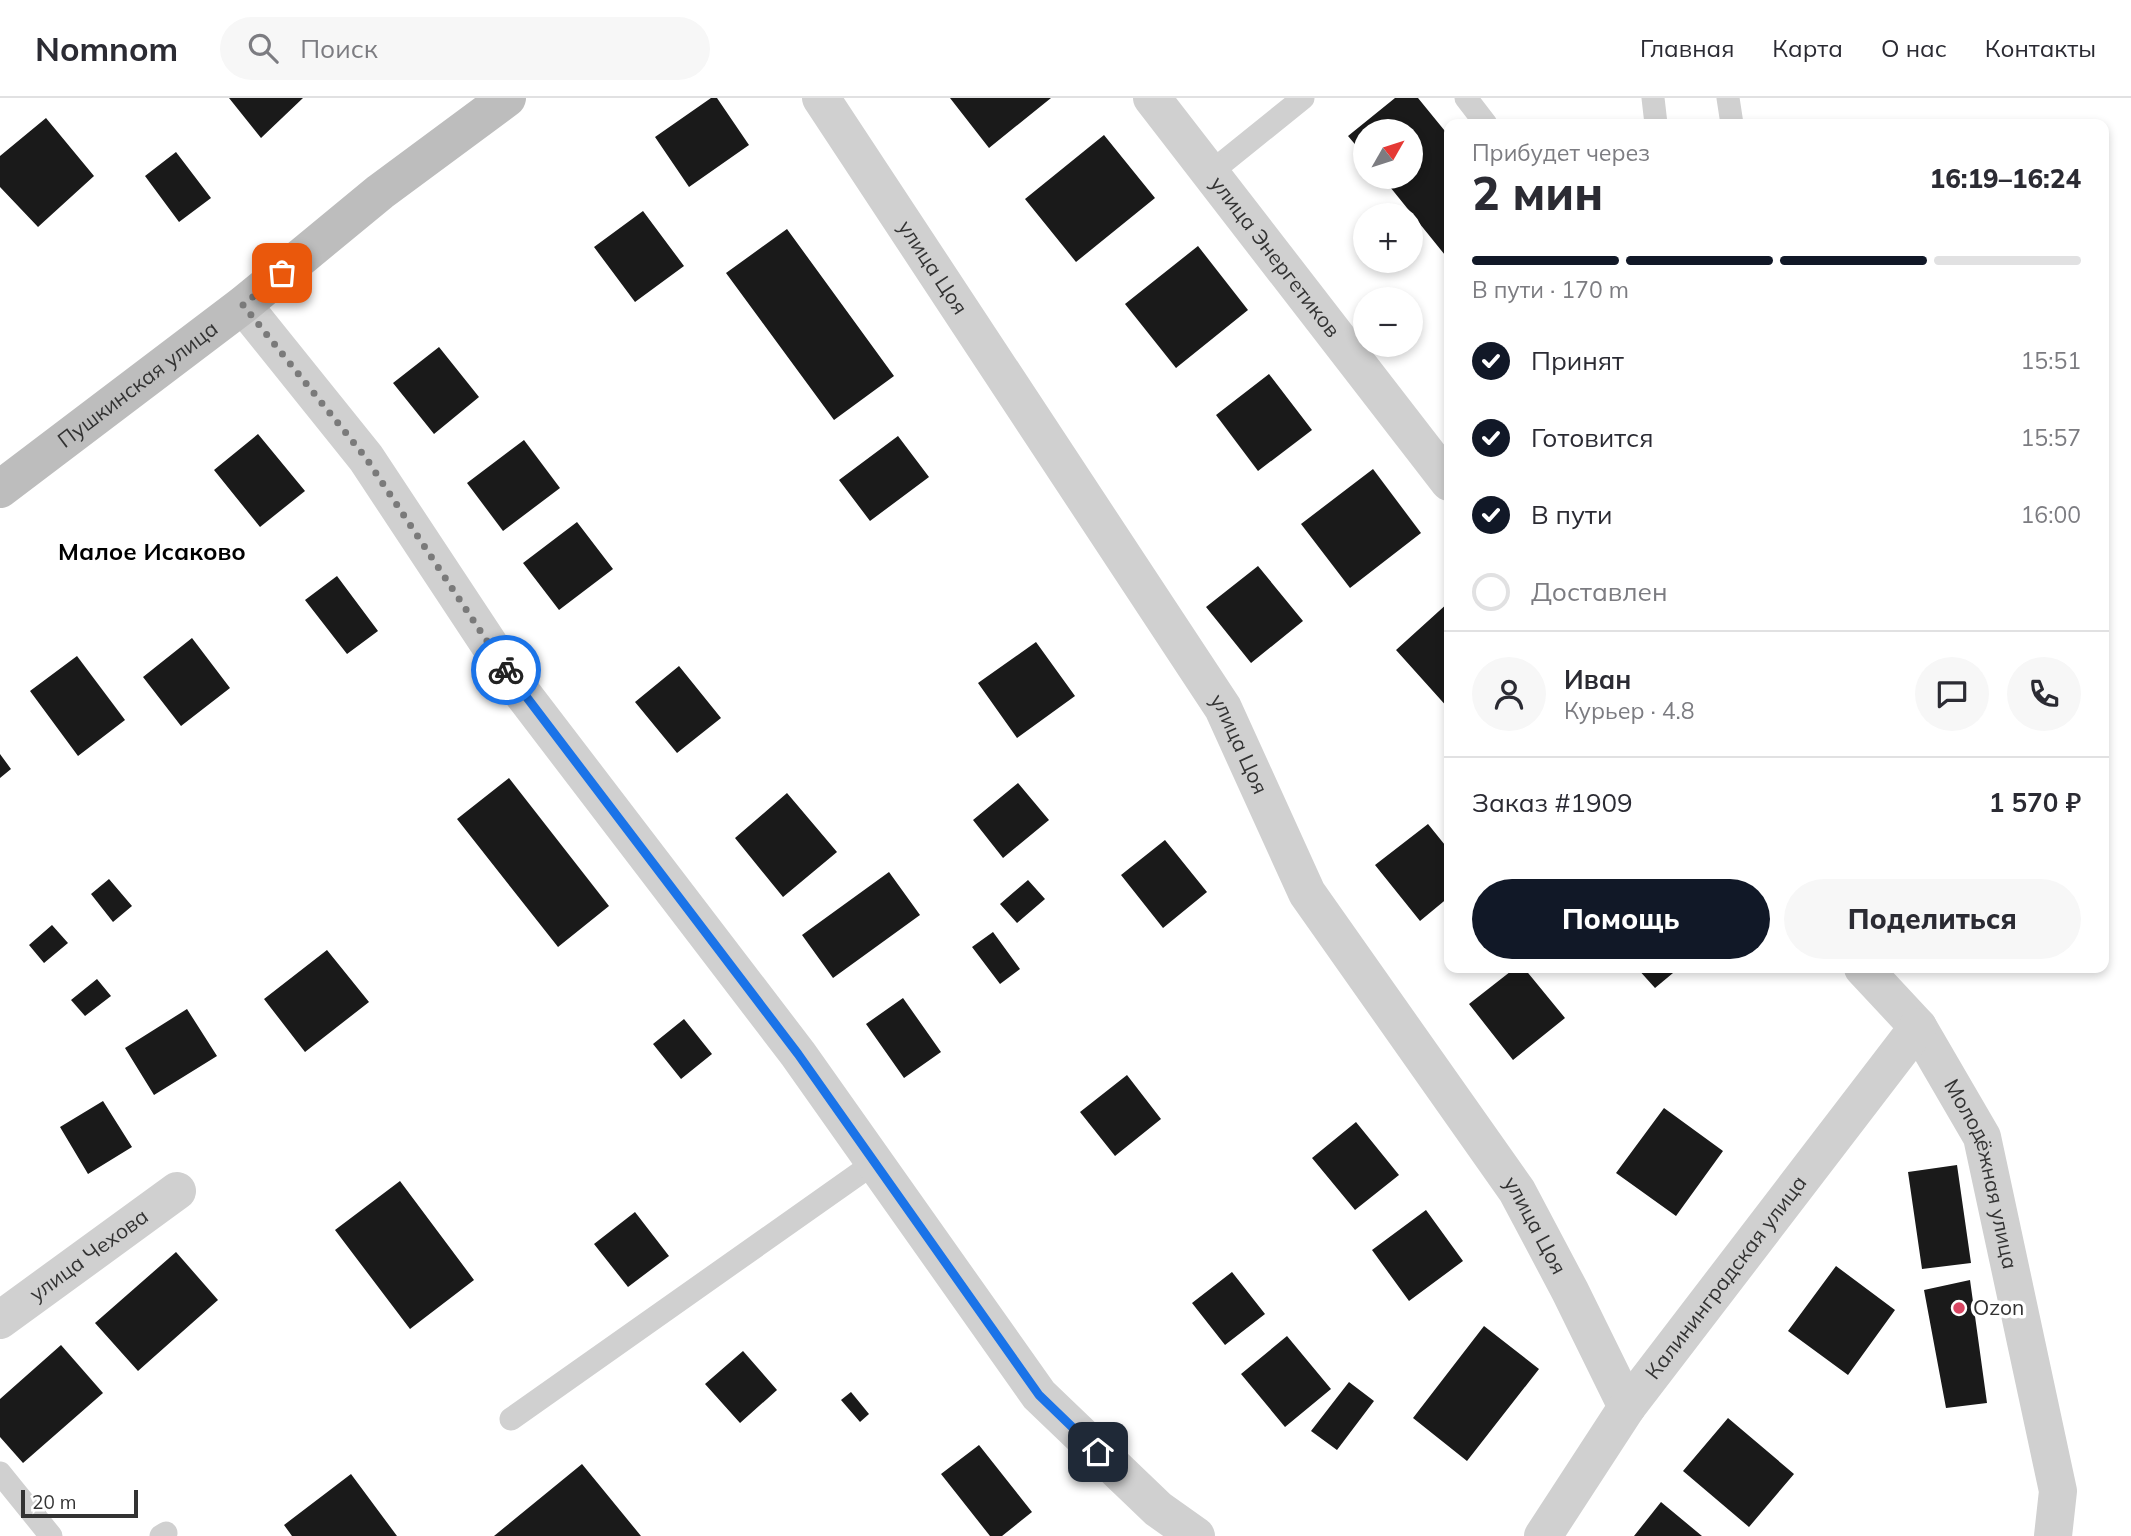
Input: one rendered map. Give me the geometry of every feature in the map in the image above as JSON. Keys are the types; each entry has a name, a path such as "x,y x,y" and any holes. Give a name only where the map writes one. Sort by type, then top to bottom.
{"street":[{"name":"Пушкинская улица","path":"0,489 243,305 380,192 507,98"},
{"name":"улица Цоя","path":"821,98 1223,708 1307,892 1517,1191 1627,1407"},
{"name":"улица Энергетиков","path":"1152,98 1444,476"},
{"path":"243,305 366,458 516,685 798,1054 1039,1395 1158,1509 1196,1536"},
{"path":"1868,973 1917,1027"},
{"name":"Калининградская улица","path":"1543,1536 1627,1407 1917,1027"},
{"name":"Молодёжная улица","path":"1917,1027 1982,1137 2058,1491 2053,1536"},
{"name":"улица Чехова","path":"0,1320 177,1191"}],"lane":[{"path":"1210,173 1303,98"},
{"path":"1466,98 1482,119"},
{"path":"1653,98 1655,119"},
{"path":"1728,98 1731,119"},
{"path":"511,1419 874,1163"},
{"path":"0,1473 51,1536"}],"building":[{"path":"229,98 303,98 261,138"},
{"path":"711,98 717,98 749,145 689,187 655,137"},
{"path":"950,98 1051,98 989,148"},
{"path":"1395,98 1418,98 1444,130 1444,254 1423,228 1423,203 1403,203 1392,189 1423,189 1423,119 1369,119"},
{"path":"46,118 94,176 38,227 0,187 0,156"},
{"path":"1104,135 1155,198 1076,262 1025,199"},
{"path":"176,152 211,198 179,222 145,176"},
{"path":"643,211 684,266 635,302 594,247"},
{"path":"787,229 894,376 834,420 726,273"},
{"path":"1198,246 1248,310 1176,368 1125,304"},
{"path":"439,347 479,397 434,434 393,383"},
{"path":"1269,374 1312,430 1258,471 1216,415"},
{"path":"258,434 305,491 260,527 214,470"},
{"path":"898,436 929,477 870,521 839,480"},
{"path":"524,440 560,488 503,531 467,483"},
{"path":"1373,469 1421,533 1350,588 1301,524"},
{"path":"577,522 613,569 559,610 523,563"},
{"path":"1258,566 1303,621 1251,663 1206,607"},
{"path":"337,576 378,631 347,654 305,600"},
{"path":"1444,607 1444,703 1396,650"},
{"path":"192,638 230,688 181,726 143,677"},
{"path":"1036,642 1075,696 1017,738 978,683"},
{"path":"77,656 125,720 78,756 30,691"},
{"path":"679,666 721,718 677,753 635,702"},
{"path":"0,754 11,769 0,778"},
{"path":"509,778 609,906 558,947 457,819"},
{"path":"1018,783 1049,820 1003,858 973,820"},
{"path":"787,793 837,852 783,897 735,838"},
{"path":"1428,824 1444,844 1444,901 1420,921 1375,865"},
{"path":"1165,840 1207,892 1163,928 1121,875"},
{"path":"889,872 920,915 833,978 802,935"},
{"path":"109,879 132,906 113,922 91,894"},
{"path":"1028,880 1045,899 1017,923 1000,904"},
{"path":"52,925 68,943 44,963 29,945"},
{"path":"993,932 1020,969 1000,984 972,947"},
{"path":"327,950 369,1002 305,1052 264,999"},
{"path":"1509,973 1528,973 1565,1018 1513,1060 1469,1004"},
{"path":"1642,973 1673,973 1655,988"},
{"path":"97,979 111,996 85,1016 71,1000"},
{"path":"903,998 941,1052 904,1078 866,1024"},
{"path":"187,1009 217,1056 154,1095 125,1048"},
{"path":"684,1019 712,1054 681,1079 653,1044"},
{"path":"1127,1075 1161,1119 1115,1156 1080,1112"},
{"path":"103,1101 132,1147 88,1174 60,1127"},
{"path":"1664,1108 1723,1151 1676,1216 1616,1173"},
{"path":"1356,1122 1399,1175 1355,1210 1312,1158"},
{"path":"1957,1165 1971,1263 1922,1269 1908,1172"},
{"path":"400,1181 474,1280 410,1329 335,1230"},
{"path":"1426,1210 1463,1261 1409,1301 1372,1250"},
{"path":"635,1212 669,1256 628,1287 594,1244"},
{"path":"176,1252 218,1300 138,1371 95,1323"},
{"path":"1836,1266 1895,1310 1848,1375 1788,1331"},
{"path":"1232,1272 1265,1314 1225,1345 1192,1303"},
{"path":"1970,1280 1987,1403 1946,1408 1924,1290"},
{"path":"1484,1326 1539,1369 1467,1461 1413,1418"},
{"path":"1287,1336 1331,1389 1285,1427 1241,1374"},
{"path":"61,1345 103,1393 23,1463 0,1437 0,1399"},
{"path":"743,1351 777,1390 740,1423 705,1384"},
{"path":"1349,1382 1374,1401 1337,1450 1311,1431"},
{"path":"851,1392 869,1414 860,1422 841,1400"},
{"path":"1728,1418 1794,1474 1749,1527 1683,1471"},
{"path":"979,1445 1032,1512 1002,1536 990,1536 941,1474"},
{"path":"582,1464 641,1536 494,1536"},
{"path":"351,1474 397,1536 292,1536 284,1525"},
{"path":"1661,1502 1702,1536 1634,1536"}],"way so far":[{"path":"282,273 243,305 366,458 506,670"}],"place":[{"name":"Ozon","path":"1959,1308"}],"district":[{"name":"Малое Исаково","path":"152,552"}],"route":[{"path":"506,670 798,1054 1039,1395 1098,1452"}]}
